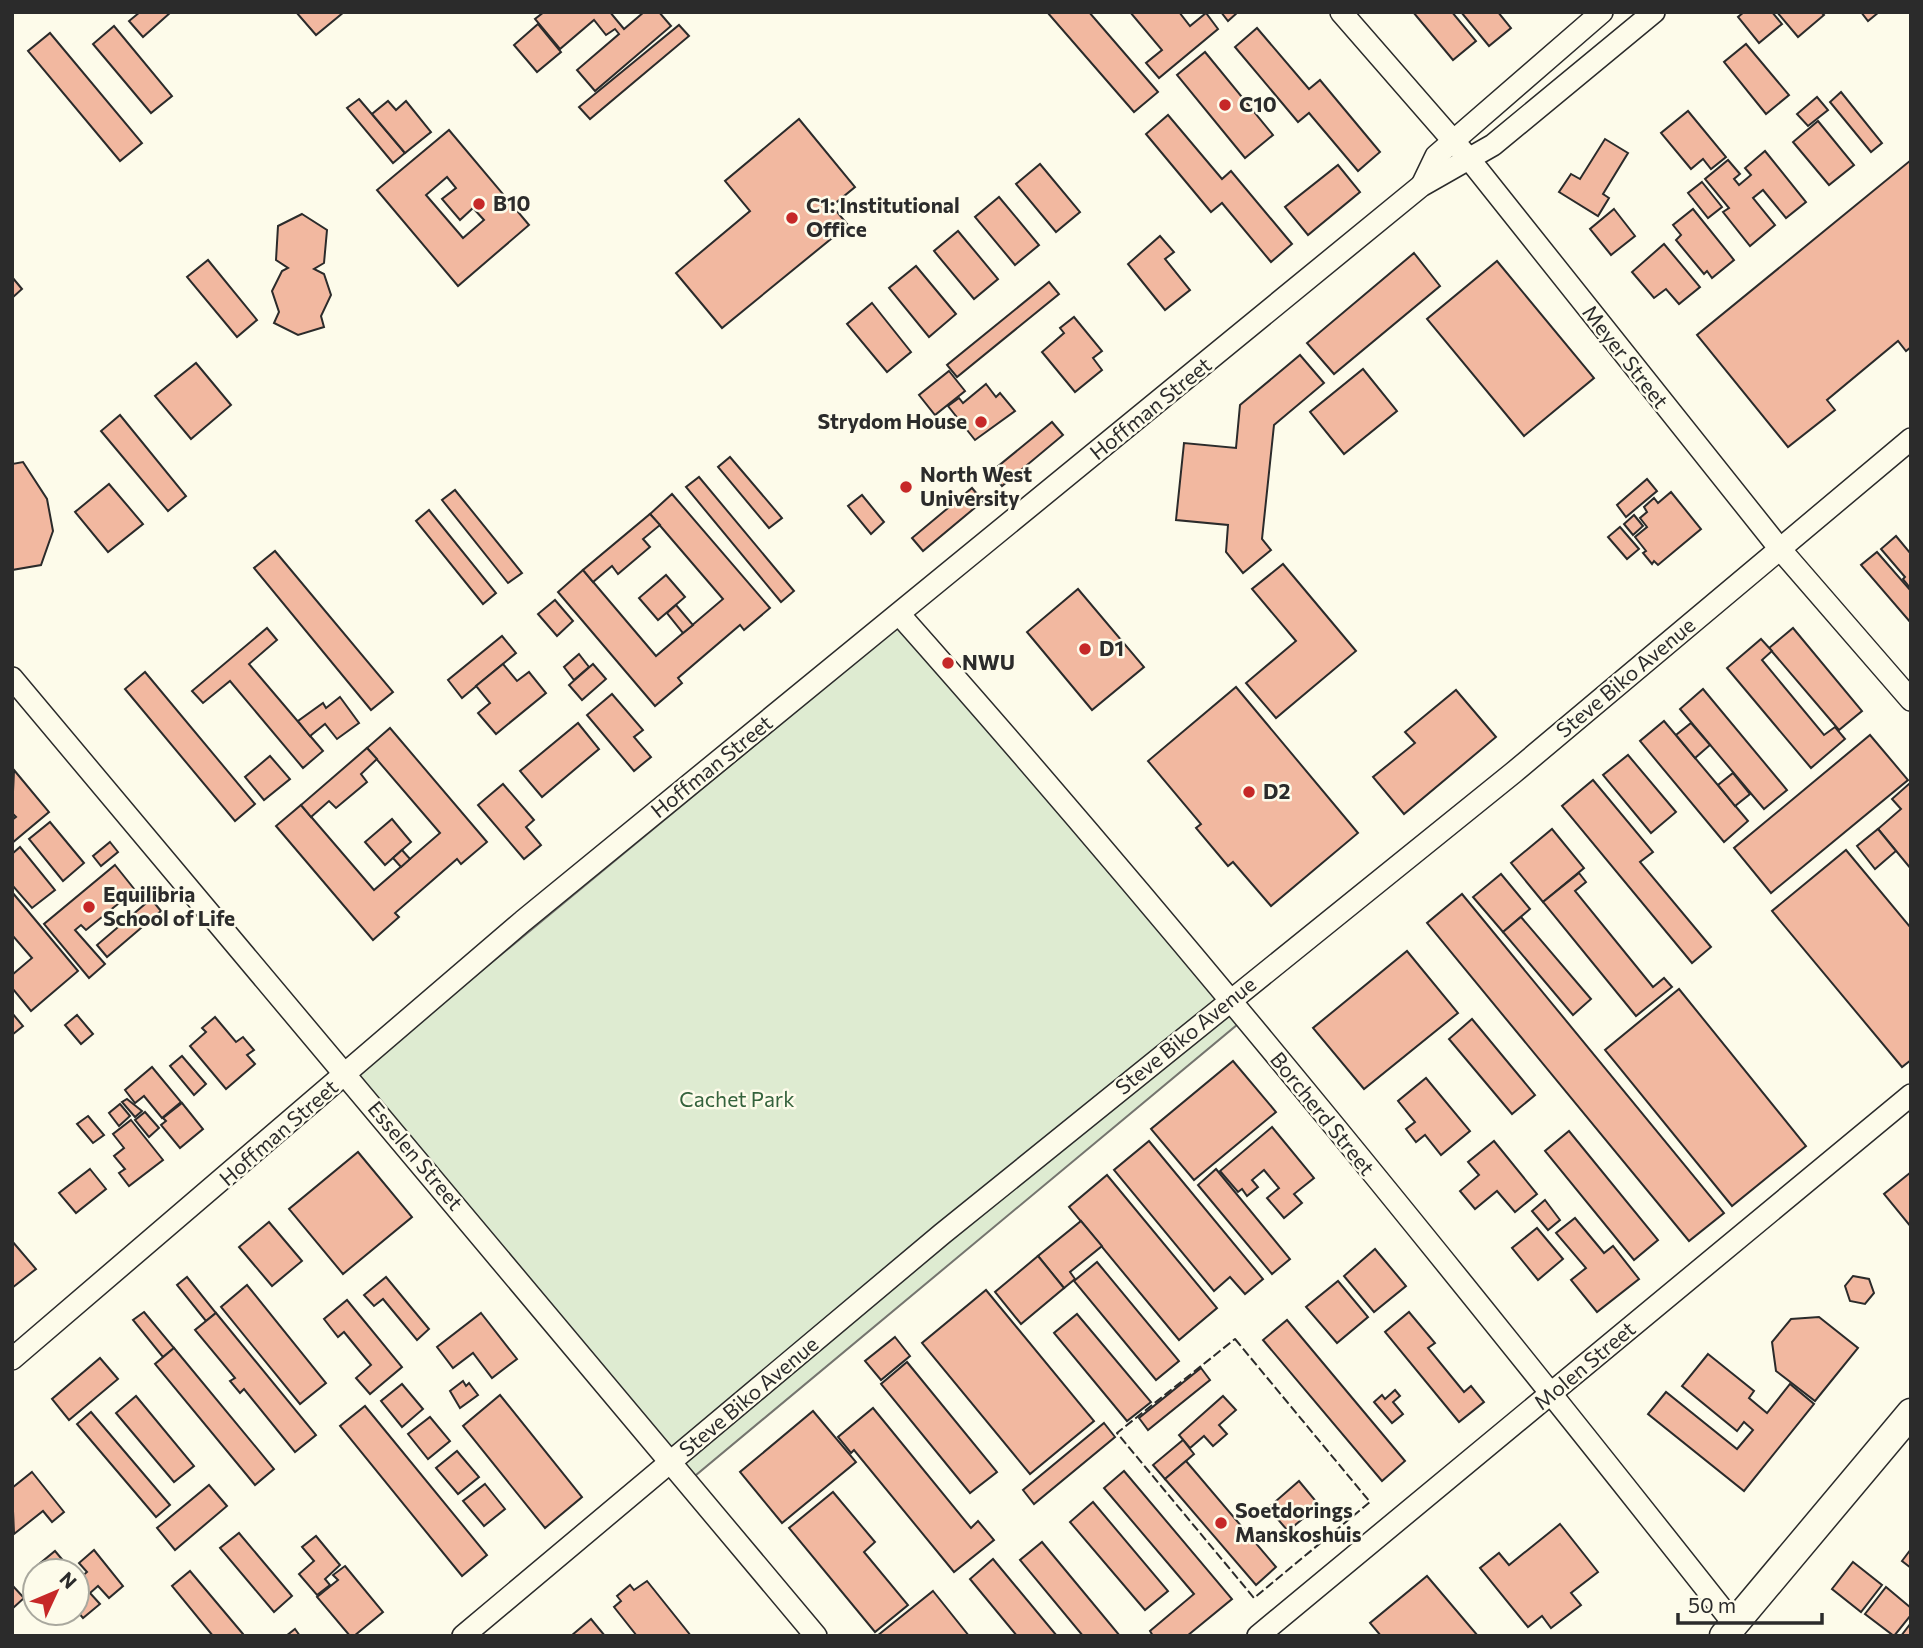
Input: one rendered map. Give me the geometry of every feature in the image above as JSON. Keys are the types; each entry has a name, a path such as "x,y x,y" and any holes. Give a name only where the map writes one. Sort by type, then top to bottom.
{"main road":[{"path":"1729,1630 1911,1413"}],"street":[{"name":"Meyer Street","path":"1341,12 1470,160 1780,548 1911,700"},
{"name":"Hoffman Street","path":"1421,186 1436,156 1602,12"},
{"name":"Hoffman Street","path":"12,1359 523,921 1421,186 1493,145 1654,12"},
{"name":"Steve Biko Avenue","path":"463,1636 942,1234 1513,773 1911,439"},
{"name":"Borcherd Street","path":"899,614 1168,923 1551,1393 1729,1630"},
{"name":"Esselen Street","path":"17,693 346,1075 816,1636"},
{"name":"Molen Street","path":"1258,1636 1911,1095"}],"green space":[{"name":"Cachet Park","path":"909,618 1244,1019 690,1480 354,1076"}],"building":[{"path":"140,12 171,12 143,37 129,21"},
{"path":"296,12 344,12 316,35"},
{"path":"544,12 610,12 624,29 644,12 659,12 671,26 595,91 577,70 619,34 615,29 606,35 594,20 560,49 535,19"},
{"path":"1047,12 1089,12 1158,92 1134,112"},
{"path":"1130,12 1179,12 1190,26 1206,13 1218,29 1159,78 1146,63 1162,50"},
{"path":"1221,12 1238,12 1228,21"},
{"path":"1413,12 1452,12 1476,41 1453,60"},
{"path":"1461,12 1498,12 1511,28 1489,46"},
{"path":"1744,12 1772,12 1782,24 1759,43 1738,17"},
{"path":"1777,12 1821,12 1824,15 1798,37"},
{"path":"1861,12 1879,12 1868,21"},
{"path":"538,24 561,52 537,72 514,45"},
{"path":"679,25 689,36 590,119 579,107"},
{"path":"114,26 172,96 151,113 93,44"},
{"path":"1257,28 1309,89 1320,80 1380,152 1358,171 1309,113 1298,122 1235,47"},
{"path":"50,33 142,143 120,161 28,51"},
{"path":"1746,44 1789,95 1766,114 1724,62"},
{"name":"C10","path":"1205,52 1273,135 1245,158 1177,75"},
{"path":"1841,92 1882,143 1871,152 1830,102"},
{"path":"1817,97 1828,110 1808,126 1797,114"},
{"path":"359,99 405,153 393,163 347,108"},
{"path":"388,101 396,110 406,101 431,132 405,153 372,114"},
{"path":"1688,111 1726,157 1711,169 1703,159 1691,169 1661,133"},
{"path":"1168,115 1222,179 1231,171 1292,244 1271,262 1222,203 1211,212 1146,134"},
{"name":"C1: Institutional Office","path":"799,119 855,187 832,206 848,225 722,328 676,273 750,211 725,181"},
{"path":"1818,121 1854,165 1829,185 1793,142"},
{"name":"B10","path":"449,130 529,225 458,286 377,190","holes":["447,177 456,188 442,199 460,220 473,208 484,220 463,238 426,195"]},
{"path":"1605,139 1628,153 1603,194 1609,198 1598,216 1559,192 1571,174 1580,179"},
{"path":"1765,151 1806,202 1786,218 1763,190 1753,198 1775,225 1750,246 1723,212 1729,208 1705,179 1728,160 1740,174 1734,179 1739,185 1751,175 1745,168"},
{"path":"1911,160 1911,347 1906,351 1898,341 1827,400 1835,410 1788,447 1697,335"},
{"path":"1040,164 1080,212 1056,232 1016,184"},
{"path":"1338,165 1360,192 1308,235 1285,207"},
{"path":"1702,182 1722,207 1708,218 1688,193"},
{"path":"999,197 1039,245 1015,265 975,217"},
{"path":"1614,209 1635,236 1611,255 1590,229"},
{"path":"1693,209 1734,260 1712,278 1707,271 1704,274 1676,240 1681,235 1673,225"},
{"path":"302,214 327,230 324,263 314,269 324,274 331,295 321,316 324,327 298,335 274,323 279,312 272,291 282,271 288,268 276,260 278,226"},
{"path":"958,231 998,279 974,299 934,251"},
{"path":"1160,236 1174,252 1165,259 1190,290 1165,310 1128,264"},
{"path":"1664,244 1700,287 1679,304 1666,289 1654,298 1632,272"},
{"path":"1414,253 1440,286 1334,374 1307,343"},
{"path":"208,260 257,320 237,337 187,277"},
{"path":"1497,261 1594,378 1524,436 1427,319"},
{"path":"916,266 956,314 929,337 889,288"},
{"path":"12,277 22,289 12,298"},
{"path":"1049,282 1059,294 957,377 947,365"},
{"path":"872,303 911,352 887,372 847,324"},
{"path":"1074,317 1102,351 1093,358 1102,370 1075,392 1042,352 1064,333 1060,328"},
{"path":"1300,355 1324,383 1274,425 1262,539 1271,550 1243,573 1226,552 1228,525 1176,520 1184,443 1236,448 1240,405"},
{"path":"196,363 231,405 191,439 155,396"},
{"path":"1363,369 1397,411 1344,454 1310,412"},
{"path":"949,371 965,391 935,415 919,395"},
{"name":"Strydom House","path":"986,384 996,397 1000,393 1015,411 975,440 948,406 959,398 963,403"},
{"path":"120,415 186,496 168,511 101,431"},
{"path":"1052,422 1063,435 1002,486 991,472"},
{"path":"730,457 782,518 769,528 718,467"},
{"path":"23,462 47,499 53,531 41,565 12,570 12,464"},
{"path":"699,477 794,591 781,602 686,487"},
{"path":"1647,479 1657,491 1626,517 1617,505"},
{"path":"109,484 143,524 108,552 75,512"},
{"path":"972,488 983,501 923,551 912,538"},
{"path":"455,490 522,573 508,583 442,500"},
{"path":"1671,492 1701,529 1658,565 1654,561 1652,564 1635,537 1647,527 1640,518 1647,512 1644,507 1654,498 1658,503"},
{"path":"672,494 770,608 744,630 740,625 678,678 682,683 655,706 558,592 583,570 656,656 723,599 650,514"},
{"path":"862,495 884,522 871,534 848,506"},
{"path":"429,510 496,593 483,604 416,521"},
{"path":"650,514 660,525 643,539 650,547 618,574 612,566 593,582 583,570"},
{"path":"1634,515 1643,526 1633,535 1624,524"},
{"path":"1620,527 1639,549 1627,559 1608,537"},
{"path":"1896,536 1911,554 1911,589 1903,579 1905,577 1881,549"},
{"path":"275,551 393,692 371,710 254,568"},
{"path":"1877,552 1911,591 1911,623 1861,565"},
{"path":"1283,564 1356,651 1276,718 1246,683 1296,641 1252,589"},
{"path":"666,575 685,597 658,620 639,598"},
{"name":"D1","path":"1078,589 1144,667 1092,710 1027,632"},
{"path":"555,600 573,621 557,636 538,614"},
{"path":"676,605 693,625 683,633 667,613"},
{"path":"267,628 277,640 249,664 323,751 303,768 230,681 203,703 192,691"},
{"path":"1793,628 1862,711 1839,730 1769,648"},
{"path":"502,636 516,653 462,698 448,680"},
{"path":"1761,639 1772,651 1762,660 1824,735 1835,727 1845,739 1811,768 1727,668"},
{"path":"579,654 589,667 574,680 564,667"},
{"path":"503,664 517,681 529,672 546,693 496,734 478,713 490,703 476,686"},
{"path":"593,664 606,679 582,700 569,685"},
{"path":"145,672 255,804 235,821 125,689"},
{"name":"D2","path":"1236,687 1358,833 1271,906 1233,862 1228,866 1196,828 1201,824 1148,761"},
{"path":"1703,689 1787,790 1764,809 1680,709"},
{"path":"1456,690 1496,737 1404,814 1373,777 1415,743 1405,732"},
{"path":"612,694 643,730 634,737 651,757 634,771 587,715"},
{"path":"340,697 359,723 337,739 325,724 310,736 298,721 323,703 326,708"},
{"path":"1664,721 1748,821 1724,842 1640,741"},
{"path":"578,723 599,749 542,797 520,771"},
{"path":"1691,723 1710,745 1695,758 1676,735"},
{"path":"390,728 487,842 461,864 457,859 395,913 399,917 373,940 276,826 301,805 374,890 440,833 367,748"},
{"path":"1870,735 1908,780 1771,893 1734,848"},
{"path":"367,748 377,759 361,774 367,782 336,808 329,801 311,817 301,805"},
{"path":"1628,755 1676,812 1651,833 1603,775"},
{"path":"270,756 290,779 264,800 245,777"},
{"path":"14,770 49,812 12,843 12,820 16,817 12,813"},
{"path":"1733,773 1750,794 1735,806 1718,785"},
{"path":"1593,780 1653,852 1640,862 1711,947 1692,963 1562,806"},
{"path":"1910,783 1911,869 1878,829 1901,809 1892,799"},
{"path":"503,784 534,820 526,827 541,845 524,859 478,805"},
{"path":"392,819 411,842 385,865 365,842"},
{"path":"50,822 84,863 63,881 29,839"},
{"path":"1552,829 1584,868 1543,902 1511,863"},
{"path":"1878,829 1896,851 1875,869 1857,846"},
{"path":"110,842 118,852 101,866 93,856"},
{"path":"20,847 55,890 32,908 12,885 12,854"},
{"path":"402,850 410,859 401,867 393,858"},
{"path":"1846,850 1911,928 1911,1060 1902,1067 1772,911"},
{"name":"Equilibria School of Life","path":"115,865 135,890 86,930 81,925 75,930 105,964 89,978 44,924"},
{"path":"1579,873 1586,882 1575,891 1653,987 1664,978 1672,987 1636,1016 1543,902"},
{"path":"1501,874 1530,909 1503,932 1473,897"},
{"path":"12,892 78,971 31,1011 12,988 12,975 32,958 12,935"},
{"path":"1462,894 1724,1213 1689,1241 1427,923"},
{"path":"151,899 161,911 107,957 97,945"},
{"path":"1521,917 1591,999 1573,1015 1503,932"},
{"path":"1407,951 1458,1013 1364,1089 1313,1028"},
{"path":"1679,989 1806,1146 1732,1206 1605,1050"},
{"path":"12,1013 23,1026 12,1035"},
{"path":"77,1015 93,1034 81,1044 65,1025"},
{"path":"215,1017 236,1042 243,1037 254,1050 247,1055 255,1064 226,1089 190,1046 206,1032 202,1028"},
{"path":"1472,1019 1535,1095 1512,1114 1449,1039"},
{"path":"182,1056 206,1084 194,1095 170,1066"},
{"path":"1233,1061 1276,1112 1194,1180 1151,1129"},
{"path":"152,1067 181,1102 162,1118 144,1096 135,1103 125,1090"},
{"path":"1426,1078 1470,1131 1441,1155 1425,1135 1416,1142 1406,1129 1415,1122 1398,1101"},
{"path":"127,1099 142,1111 135,1117 122,1102"},
{"path":"182,1103 203,1129 180,1148 161,1125 166,1121 163,1118"},
{"path":"120,1104 130,1116 119,1126 109,1113"},
{"path":"145,1112 159,1128 149,1137 135,1120"},
{"path":"88,1116 104,1135 93,1143 77,1124"},
{"path":"131,1120 163,1160 129,1186 119,1173 125,1169 114,1156 124,1148 113,1134"},
{"path":"1272,1127 1314,1178 1294,1194 1302,1203 1284,1218 1267,1198 1279,1188 1264,1170 1252,1180 1258,1187 1247,1196 1242,1189 1238,1192 1220,1171"},
{"path":"1569,1131 1658,1240 1634,1260 1545,1151"},
{"path":"1149,1141 1263,1279 1245,1294 1230,1277 1214,1291 1114,1170"},
{"path":"1494,1141 1537,1194 1515,1212 1497,1191 1475,1209 1460,1191 1479,1175 1468,1162"},
{"path":"358,1152 412,1217 343,1274 289,1209"},
{"path":"90,1169 106,1189 76,1213 59,1193"},
{"path":"1216,1169 1290,1259 1272,1274 1198,1185"},
{"path":"1911,1172 1911,1227 1884,1194"},
{"path":"1107,1175 1217,1308 1179,1340 1069,1207"},
{"path":"1545,1200 1560,1220 1548,1230 1532,1211"},
{"path":"1575,1218 1604,1253 1613,1246 1639,1279 1597,1312 1571,1280 1586,1268 1556,1233"},
{"path":"1081,1221 1102,1246 1070,1272 1075,1279 1064,1288 1038,1256"},
{"path":"269,1222 302,1261 272,1286 239,1247"},
{"path":"1537,1228 1563,1259 1538,1280 1512,1248"},
{"path":"12,1241 36,1269 12,1288"},
{"path":"1375,1249 1406,1286 1374,1312 1344,1276"},
{"path":"1038,1256 1064,1288 1021,1324 995,1292"},
{"path":"1097,1262 1179,1361 1156,1380 1074,1281"},
{"path":"1853,1276 1869,1279 1874,1293 1865,1304 1850,1301 1845,1286"},
{"path":"187,1277 216,1313 206,1321 177,1285"},
{"path":"386,1277 429,1329 417,1340 383,1299 374,1306 364,1295"},
{"path":"1338,1281 1368,1317 1337,1343 1306,1307"},
{"path":"247,1285 326,1383 300,1404 221,1307"},
{"path":"986,1290 1094,1421 1030,1474 922,1343"},
{"path":"347,1300 402,1367 370,1394 356,1378 371,1365 344,1332 338,1337 324,1319"},
{"path":"144,1312 174,1348 163,1357 133,1320"},
{"path":"1409,1312 1435,1343 1428,1348 1464,1392 1471,1386 1484,1402 1459,1422 1385,1332"},
{"path":"216,1313 316,1435 295,1452 244,1389 240,1393 230,1381 235,1378 195,1330"},
{"path":"481,1313 517,1359 492,1378 473,1353 453,1368 437,1347"},
{"path":"1077,1314 1151,1402 1127,1421 1054,1333"},
{"path":"1819,1317 1858,1348 1815,1401 1776,1371 1772,1342 1791,1319"},
{"path":"1287,1320 1405,1461 1382,1481 1263,1340"},
{"path":"895,1337 910,1356 881,1380 865,1361"},
{"path":"174,1348 274,1469 255,1485 155,1364"},
{"path":"1708,1354 1754,1391 1749,1398 1767,1413 1790,1384 1814,1404 1744,1491 1648,1414 1666,1392 1737,1449 1753,1430 1744,1422 1737,1431 1682,1386"},
{"path":"100,1358 118,1379 69,1420 52,1399"},
{"path":"907,1362 997,1472 970,1493 881,1384"},
{"path":"1201,1368 1210,1380 1148,1430 1139,1418"},
{"path":"463,1381 466,1386 469,1383 478,1395 460,1408 450,1391"},
{"path":"402,1384 423,1409 402,1427 381,1401"},
{"path":"1395,1390 1400,1396 1393,1402 1403,1414 1392,1423 1374,1402 1382,1395 1385,1399"},
{"path":"500,1395 582,1497 545,1528 463,1426"},
{"path":"136,1396 194,1466 174,1482 116,1413"},
{"path":"1223,1396 1236,1410 1219,1425 1227,1434 1213,1446 1204,1436 1190,1448 1179,1435"},
{"path":"365,1406 487,1555 462,1576 340,1426"},
{"path":"873,1408 971,1528 978,1521 994,1540 954,1572 854,1450 851,1453 838,1437"},
{"path":"813,1411 856,1462 782,1523 740,1472"},
{"path":"91,1412 170,1505 156,1517 77,1424"},
{"path":"430,1417 450,1441 428,1459 408,1434"},
{"path":"1104,1423 1115,1437 1034,1504 1023,1490"},
{"path":"1183,1440 1194,1454 1165,1479 1153,1465"},
{"path":"457,1451 479,1477 458,1494 436,1468"},
{"name":"Soetdorings Manskoshuis","path":"1186,1461 1276,1567 1256,1585 1165,1479"},
{"path":"1124,1471 1232,1599 1187,1636 1153,1636 1150,1631 1194,1594 1104,1488"},
{"path":"32,1472 64,1512 52,1522 43,1511 14,1534 12,1488"},
{"path":"1299,1481 1319,1505 1288,1531 1268,1508"},
{"path":"485,1484 505,1509 484,1526 463,1501"},
{"path":"209,1485 227,1506 175,1550 157,1528"},
{"path":"833,1492 875,1542 864,1552 908,1605 875,1632 789,1528"},
{"path":"1093,1502 1168,1591 1145,1610 1070,1522"},
{"path":"1560,1524 1598,1572 1571,1593 1581,1605 1551,1628 1542,1616 1528,1627 1480,1568 1499,1553 1509,1565"},
{"path":"239,1533 292,1596 274,1612 220,1548"},
{"path":"316,1536 340,1565 325,1579 330,1585 317,1595 299,1574 314,1561 302,1547"},
{"path":"1042,1542 1120,1636 1083,1636 1020,1560"},
{"path":"1911,1549 1911,1568 1902,1561"},
{"path":"94,1550 123,1586 109,1598 98,1586 91,1592 91,1557 86,1557"},
{"path":"55,1551 60,1557 48,1557"},
{"path":"993,1559 1057,1636 1017,1636 970,1579"},
{"path":"1853,1562 1882,1585 1861,1612 1832,1589"},
{"path":"345,1566 383,1612 354,1636 350,1636 317,1597 338,1580 333,1575"},
{"path":"190,1571 242,1636 213,1636 172,1586"},
{"path":"1427,1576 1478,1636 1381,1636 1370,1623"},
{"path":"647,1581 691,1636 637,1636 614,1607 621,1601 617,1596 630,1585 634,1590"},
{"path":"12,1585 21,1595 21,1601 12,1609"},
{"path":"1886,1587 1911,1608 1911,1615 1894,1636 1865,1614"},
{"path":"933,1591 969,1636 877,1636"},
{"path":"91,1594 100,1604 91,1611"},
{"path":"591,1619 605,1636 571,1636"},
{"path":"1911,1623 1911,1636 1901,1636"},
{"path":"295,1629 300,1636 286,1636"}],"fence":[{"path":"1235,1339 1370,1502 1254,1598 1117,1433 1235,1339"}],"place":[{"name":"C10","path":"1225,105"},
{"name":"B10","path":"479,204"},
{"name":"C1: Institutional Office","path":"792,218"},
{"name":"Strydom House","path":"981,422"},
{"name":"North West University","path":"906,487"},
{"name":"D1","path":"1085,649"},
{"name":"NWU","path":"948,663"},
{"name":"D2","path":"1249,792"},
{"name":"Equilibria School of Life","path":"89,907"},
{"name":"Soetdorings Manskoshuis","path":"1221,1523"}]}
